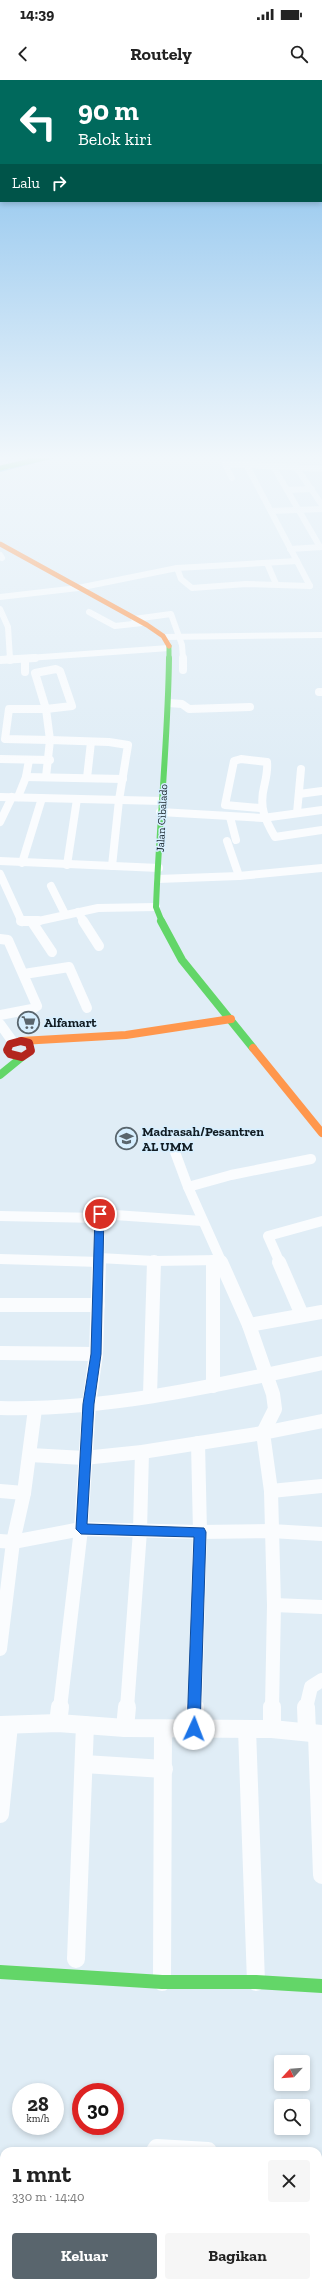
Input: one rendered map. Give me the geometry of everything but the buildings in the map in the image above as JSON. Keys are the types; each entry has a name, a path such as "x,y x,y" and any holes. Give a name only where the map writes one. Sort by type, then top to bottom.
{"street":[{"name":"Jalan Cibalado","path":"28,560 78,588 171,636 170,648 173,703 160,812 159,868 161,879 156,907 163,928 176,951 322,1133"},
{"path":"0,597 78,588 177,568 297,561 310,586 246,584 192,588 181,579 177,568"},
{"path":"267,563 276,584"},
{"path":"238,564 240,571"},
{"path":"206,566 209,573"},
{"path":"243,578 246,584"},
{"path":"212,580 215,586"},
{"path":"0,609 8,627 10,660"},
{"path":"89,612 115,626 170,613 171,636 182,645 182,670"},
{"path":"171,636 322,635"},
{"path":"0,660 170,648"},
{"path":"25,659 25,672"},
{"path":"46,777 50,760 51,741 47,709 35,673 56,669 60,671 73,705 47,709 14,707 9,709 2,739 51,741 122,742 128,745 119,800 112,866"},
{"path":"173,703 191,709 250,706"},
{"path":"0,706 8,715"},
{"path":"87,778 91,742"},
{"path":"0,759 50,760"},
{"path":"260,808 225,805 234,761 241,759 267,762 268,768 260,808 263,818 275,837 322,830"},
{"path":"0,822 26,777 29,760"},
{"path":"297,813 301,769"},
{"path":"26,777 123,780"},
{"path":"298,794 322,791"},
{"path":"0,797 162,801"},
{"path":"22,863 42,798"},
{"path":"67,865 77,799"},
{"path":"160,812 263,818 322,810"},
{"path":"230,817 232,840 240,876"},
{"path":"0,861 159,868"},
{"path":"161,879 240,876 322,868"},
{"path":"0,874 22,922 32,922 98,908 156,907"},
{"path":"51,886 65,914"},
{"path":"78,912 99,946"},
{"path":"32,922 52,952"},
{"path":"0,939 8,940 37,1006 32,1010 0,1014"},
{"path":"24,974 69,967 87,1008"},
{"path":"11,1047 157,1032 233,1021"},
{"path":"86,1047 160,1038 233,1021"},
{"path":"0,1024 14,1056 22,1057"},
{"path":"0,1075 22,1057 35,1051 29,1043 11,1047"},
{"path":"175,1152 217,1260 249,1325 268,1374 273,1394 274,1409 264,1433 271,1491 274,1605 272,1729"},
{"path":"188,1187 239,1174 311,1159"},
{"path":"58,1723 81,1529 84,1458 89,1404 96,1354 100,1260 100,1214 202,1221"},
{"path":"0,1216 99,1218"},
{"path":"302,1315 268,1236 322,1221"},
{"path":"0,1259 154,1261 217,1260"},
{"path":"213,1386 217,1260"},
{"path":"150,1395 154,1261"},
{"path":"0,1305 98,1305"},
{"path":"249,1325 322,1312"},
{"path":"0,1353 96,1354"},
{"path":"0,1408 35,1409 89,1404 213,1386 322,1363"},
{"path":"0,1649 7,1542 24,1493 35,1409"},
{"path":"30,1455 84,1458 142,1452 264,1433 322,1421"},
{"path":"194,1729 200,1532 198,1443"},
{"path":"125,1728 140,1531 142,1452"},
{"path":"271,1491 322,1486"},
{"path":"0,1491 24,1493"},
{"path":"7,1542 81,1529 200,1532 271,1531 322,1534"},
{"path":"274,1605 322,1607"},
{"path":"322,1680 314,1682 308,1690 315,1733 322,1875"},
{"path":"0,1814 5,1725 58,1723 125,1728 272,1729 315,1733"},
{"path":"76,1959 85,1725"},
{"path":"162,1982 164,1728"},
{"path":"247,1729 256,1982"},
{"path":"84,1764 164,1768"},
{"path":"0,1972 162,1982 256,1982 321,1987"}],"traffic: fast":[{"path":"169,646 168,725 160,812 156,907 165,931 182,960 253,1048"},
{"path":"0,1075 22,1057"},
{"path":"0,1972 162,1982 256,1982 322,1986"}],"traffic: slow":[{"path":"29,560 157,631 166,639 169,646"},
{"path":"21,1041 48,1041 126,1035 231,1019"},
{"path":"253,1048 322,1133"}],"traffic: jam":[{"path":"21,1041 29,1043 31,1051 22,1057 10,1054 7,1050 10,1044 21,1041"}],"place":[{"name":"Alfamart","path":"29,1022"},
{"name":"Madrasah/Pesantren AL UMM","path":"126,1138"}],"route":[{"path":"100,1214 100,1262 96,1354 89,1404 84,1458 81,1529 200,1532 194,1729"}]}
